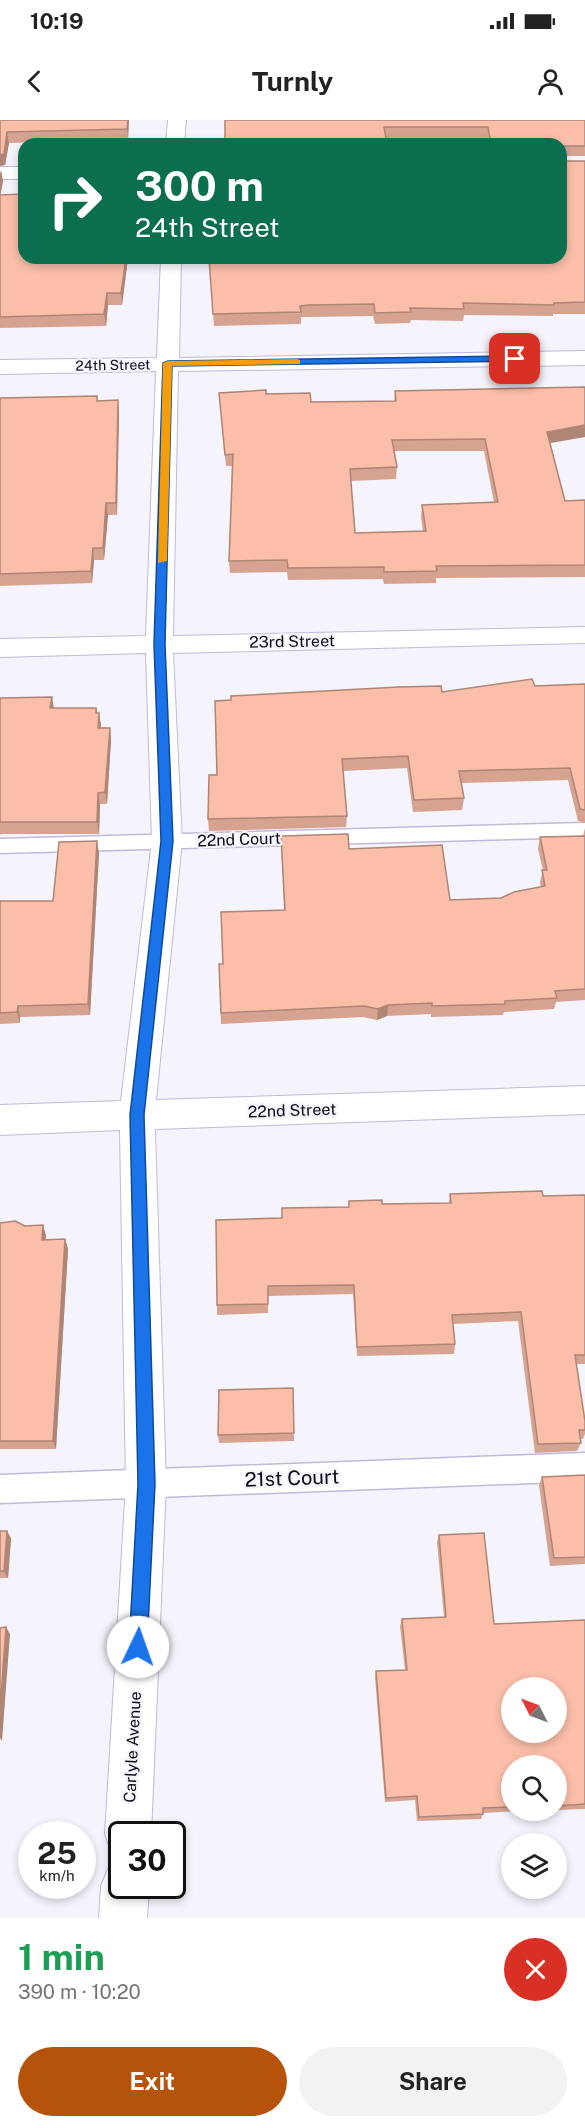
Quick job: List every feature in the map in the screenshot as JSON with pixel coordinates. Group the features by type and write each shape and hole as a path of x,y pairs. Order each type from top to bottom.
{"street":[{"path":"176,138 177,120"},
{"path":"0,173 18,173"},
{"name":"Carlyle Avenue","path":"129,1821 146,1484 137,1115 167,841 159,644 171,264"},
{"name":"24th Street","path":"0,367 585,358"},
{"name":"23rd Street","path":"0,648 585,635"},
{"name":"22nd Street","path":"0,1120 585,1100"},
{"path":"123,1918 124,1899"}],"lane":[{"name":"22nd Court","path":"0,846 585,830"},
{"name":"21st Court","path":"0,1490 585,1467"}],"building":[{"path":"0,120 128,120 127,129 7,132 4,154 0,155"},
{"path":"225,120 585,120 585,146 567,146 567,138 490,138 488,127 384,127 386,138 225,138"},
{"path":"567,161 585,161 585,302 554,303 554,305 463,303 464,309 410,308 411,312 375,313 374,304 309,305 300,306 301,312 213,314 209,264 567,264"},
{"path":"18,194 18,264 125,264 121,293 107,293 104,314 0,317 0,195"},
{"path":"585,387 585,425 547,432 565,501 585,500 585,565 436,566 437,571 384,572 384,567 288,568 287,560 229,561 233,454 225,455 219,393 266,390 266,394 310,393 311,402 396,401 395,391","holes":["485,439 498,502 422,505 426,531 355,533 350,469 397,467 392,440"]},
{"path":"97,396 97,401 118,400 116,503 106,503 103,548 93,548 91,571 0,574 0,398"},
{"path":"532,679 535,686 585,684 585,810 580,809 570,768 459,771 464,798 414,800 408,756 342,759 347,816 208,819 209,775 217,775 215,701 231,700 231,696 399,687 441,686 442,692"},
{"path":"52,697 50,708 96,708 96,713 99,713 98,728 110,728 105,792 98,793 97,822 0,822 0,698"},
{"path":"348,834 349,849 442,845 450,900 501,898 514,892 545,886 542,870 547,870 540,837 585,836 585,989 555,991 557,998 505,1001 505,1004 432,1006 432,1003 388,1005 378,1009 364,1006 221,1013 219,964 223,964 221,912 285,910 281,836"},
{"path":"97,841 88,1004 18,1006 17,1012 0,1013 0,901 53,901 59,842"},
{"path":"542,1191 543,1196 585,1195 585,1355 575,1355 585,1421 585,1430 579,1430 581,1443 538,1444 521,1312 452,1315 455,1344 357,1347 354,1285 268,1286 268,1304 217,1305 216,1220 282,1218 282,1208 349,1207 349,1201 382,1200 382,1204 451,1203 450,1194"},
{"path":"15,1221 25,1226 43,1225 42,1240 65,1239 53,1441 0,1441 0,1223"},
{"path":"293,1388 294,1433 218,1435 219,1390"},
{"path":"585,1475 585,1557 554,1558 542,1477"},
{"path":"0,1531 7,1531 4,1571 0,1571"},
{"path":"484,1533 494,1624 585,1620 585,1804 567,1805 567,1755 501,1755 501,1807 483,1808 483,1814 419,1817 417,1796 386,1798 376,1671 407,1670 402,1619 446,1617 439,1535"},
{"path":"6,1627 0,1712 0,1628"}],"slow traffic":[{"path":"162,561 168,363 297,362"}],"route":[{"path":"138,1647 146,1484 137,1115 167,841 159,644 168,363 515,359"}]}
